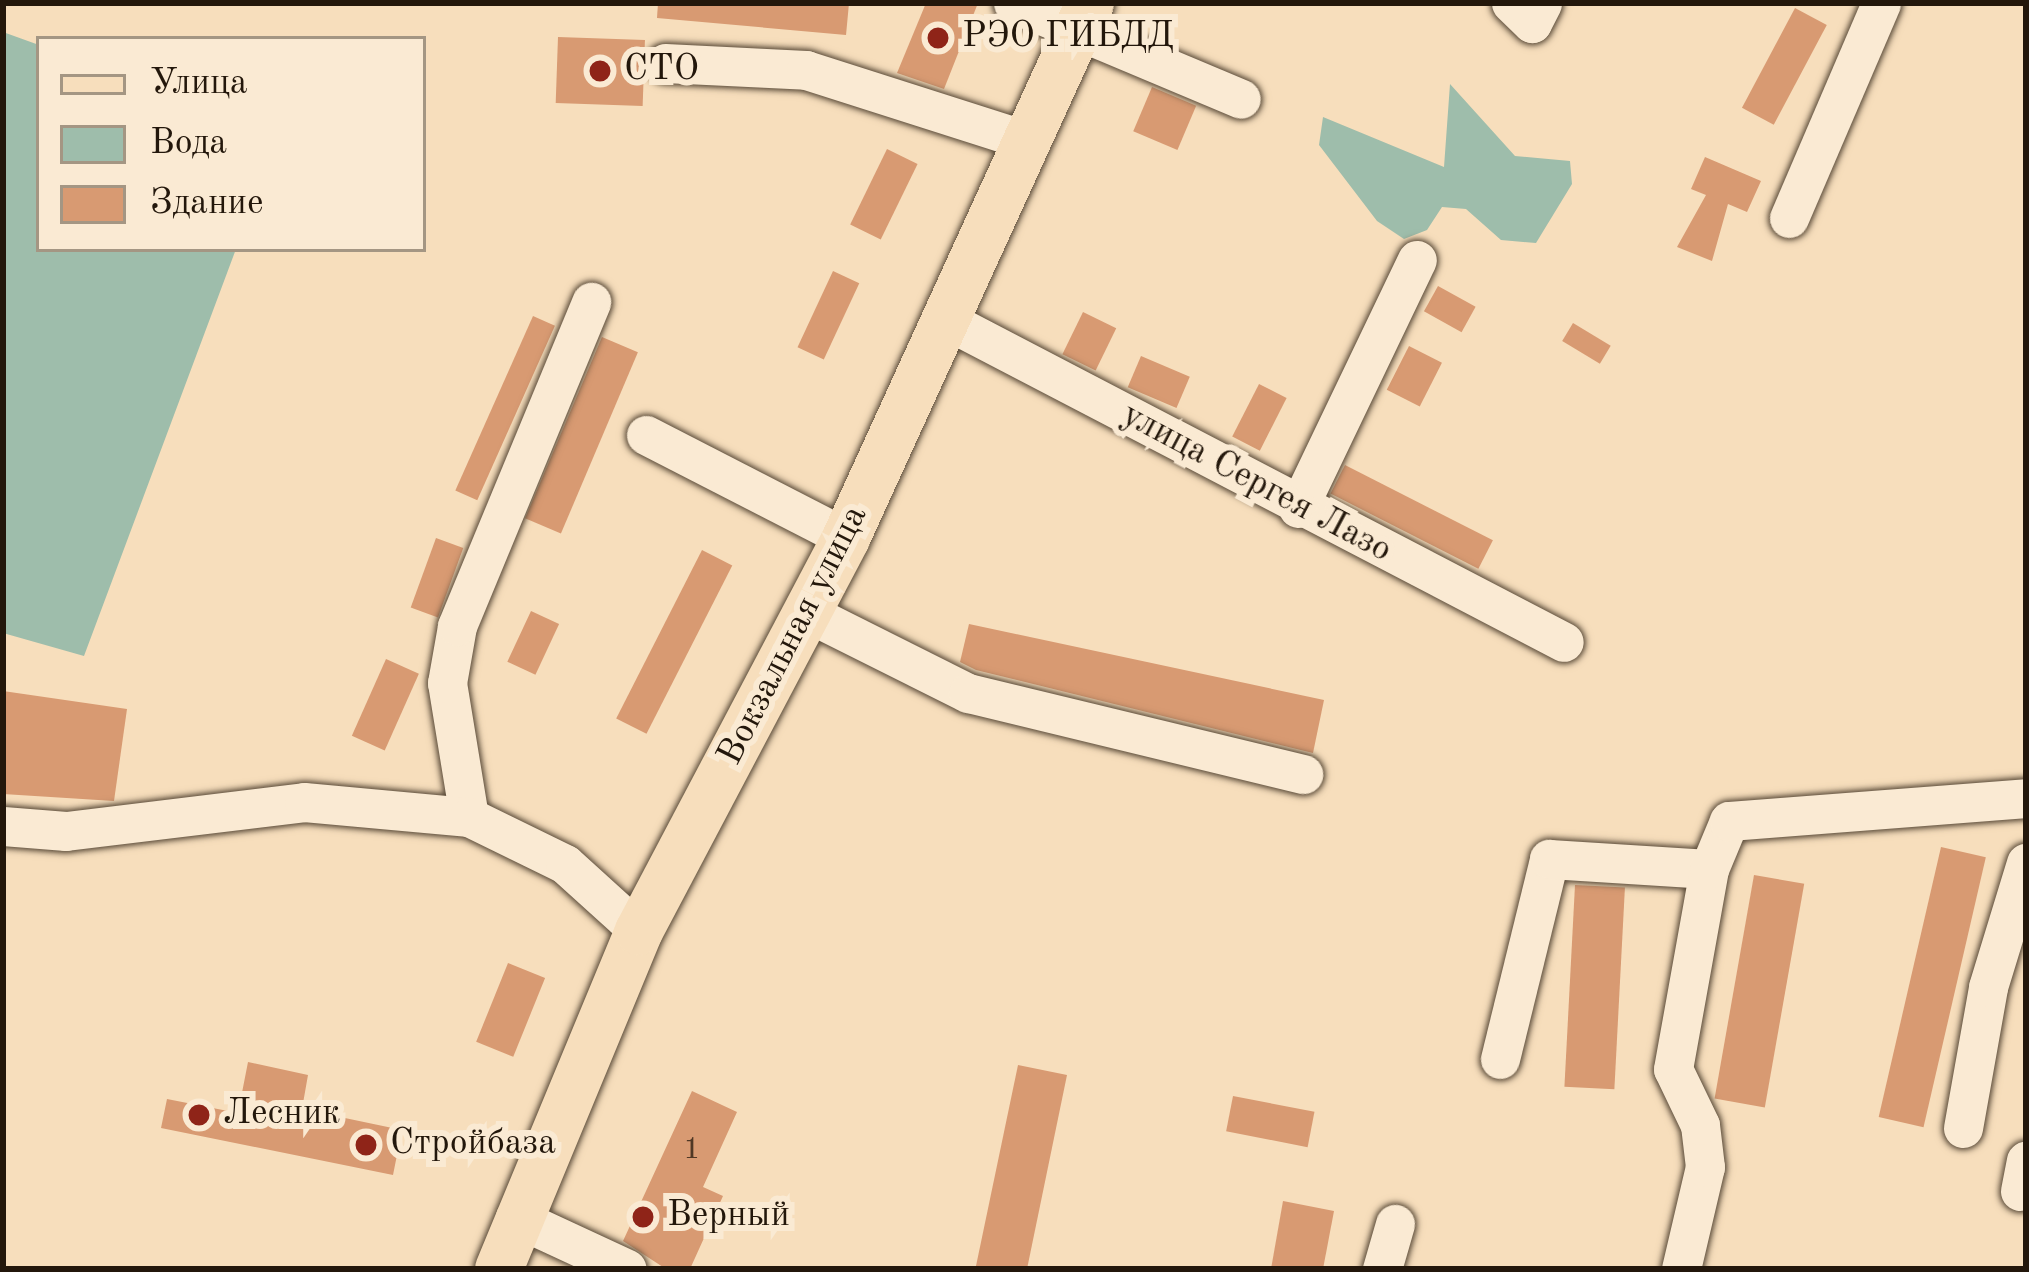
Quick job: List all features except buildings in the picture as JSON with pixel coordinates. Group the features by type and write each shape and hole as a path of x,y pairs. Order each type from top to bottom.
{"main road":[{"name":"Вокзальная улица","path":"499,1269 515,1217 639,931 846,538 950,322 1085,15"}],"street":[{"path":"1013,3 1085,15 1241,99"},
{"path":"1511,3 1532,23 1542,3"},
{"path":"1790,218 1881,3"},
{"path":"665,63 806,70 1031,142"},
{"path":"1298,508 1417,260"},
{"path":"469,817 447,683 457,626 591,302"},
{"name":"улица Сергея Лазо","path":"950,322 1298,508 1564,642"},
{"path":"646,435 846,538"},
{"path":"808,613 968,692 1303,774"},
{"path":"1681,1269 1705,1167 1700,1126 1673,1069 1709,869 1729,821 2026,798"},
{"path":"3,826 66,830 304,802 469,817 565,864 639,931"},
{"path":"1500,1059 1549,859 1709,869"},
{"path":"1964,1128 1988,987 2026,863"},
{"path":"515,1217 627,1269"},
{"path":"1382,1269 1395,1224"}],"water":[{"path":"3,32 36,44 36,252 235,252 84,656 3,633"},
{"path":"1450,84 1515,156 1570,161 1572,184 1536,243 1501,240 1466,209 1442,207 1427,230 1404,239 1377,221 1319,145 1323,117 1444,167"}],"place":[{"name":"РЭО ГИБДД","path":"938,38"},
{"name":"СТО","path":"600,71"},
{"name":"Лесник","path":"199,1115"},
{"name":"Стройбаза","path":"366,1145"},
{"name":"Верный","path":"643,1217"}]}
